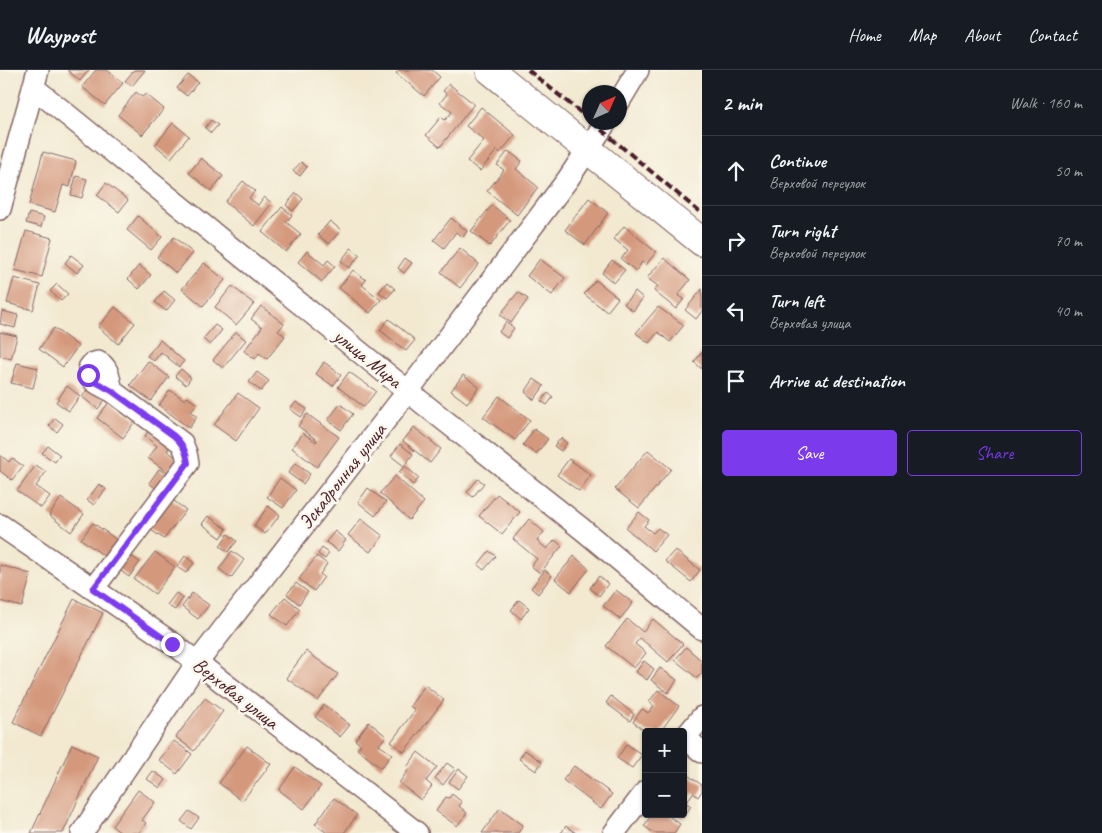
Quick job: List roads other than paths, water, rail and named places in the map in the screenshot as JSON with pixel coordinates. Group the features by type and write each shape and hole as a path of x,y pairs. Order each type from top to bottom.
{"main road":[{"path":"490,70 702,242"}],"street":[{"path":"627,88 638,70"},
{"path":"0,209 36,78"},
{"name":"улица Мира","path":"36,78 408,391 702,629"},
{"name":"Эскадронная улица","path":"82,833 197,663 408,391 589,151 601,130"},
{"path":"93,589 188,463 182,443 112,391"},
{"name":"Верховая улица","path":"0,525 197,663 417,833"},
{"path":"687,735 702,716"},
{"path":"687,741 702,752"},
{"path":"614,833 642,796"}],"railway":[{"path":"528,70 582,114"},
{"path":"602,130 702,214"}]}
